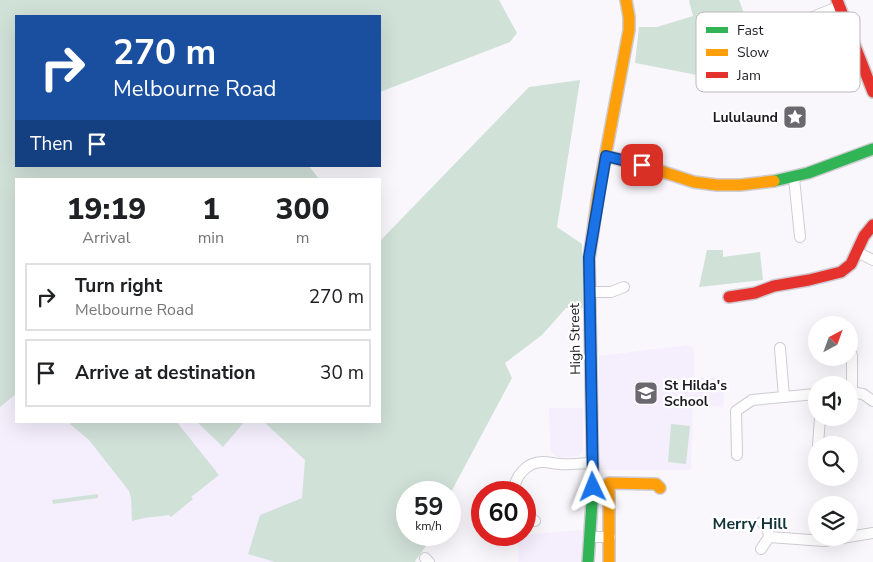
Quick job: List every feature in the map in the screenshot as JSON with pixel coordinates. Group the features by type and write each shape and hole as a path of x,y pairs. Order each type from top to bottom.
{"street":[{"name":"High Street","path":"588,562 593,487 589,257 629,30 626,0"},
{"path":"819,12 838,3"},
{"path":"860,59 873,92"},
{"path":"606,156 642,165 693,182 710,185 762,183 794,178 873,149"},
{"path":"794,178 800,236"},
{"path":"729,296 755,294 774,286 833,275 846,269 857,252 864,236 873,225"},
{"path":"857,252 873,260"},
{"path":"589,292 610,292 624,287"},
{"path":"780,348 784,396"},
{"path":"858,393 872,398"},
{"path":"737,455 736,411 752,400 808,394"},
{"path":"516,481 522,471 532,464 542,461 560,464 592,463"},
{"path":"609,562 609,483 656,484 660,488"},
{"path":"760,549 769,536 768,530 762,522"},
{"path":"769,536 824,540 873,533"},
{"path":"590,537 610,538"}],"shaded area":[{"path":"0,0 499,0 517,33 510,42 381,92 381,15 15,15 15,167 310,167 318,178 15,178 15,395 0,407"},
{"path":"739,0 743,12 696,12 696,75 635,63 639,27 657,27 693,16 689,1"},
{"path":"580,80 557,227 582,244 583,308 566,308 542,335 505,363 512,378 457,481 396,481 396,546 426,546 416,562 275,562 248,554 260,515 302,498 305,460 265,423 381,423 381,240 529,87"},
{"path":"15,250 15,423 289,423 377,521 349,562 0,562 0,264"},
{"path":"707,250 723,250 723,257 760,252 763,280 699,287"},
{"name":"St Hilda's School","path":"688,345 694,349 694,378 723,377 724,398 723,408 716,406 693,408 691,470 600,470 599,356"},
{"path":"549,408 583,408 583,450 579,456 559,458 552,453 550,449"},
{"path":"178,423 219,475 191,497 193,499 171,517 169,515 132,521 129,491 89,440 70,424"},
{"path":"198,423 243,423 223,447"},
{"path":"671,424 690,426 686,464 668,462"},
{"path":"98,494 98,498 53,504 52,500"},
{"path":"583,530 581,562 518,562 519,546 536,546 536,534"}],"traffic: fast":[{"path":"774,181 808,173 873,149"},
{"path":"588,562 593,487 589,259"}],"traffic: slow":[{"path":"589,259 598,195 629,30 626,0"},
{"path":"606,156 694,182 740,185 774,181"},
{"path":"609,562 609,483 656,484 660,488"}],"traffic: jam":[{"path":"837,0 842,12"},
{"path":"860,59 873,92"},
{"path":"729,297 755,293 774,286 841,272 851,264 864,236 873,225"}],"place":[{"name":"Lululaund","path":"795,117"},
{"name":"St Hilda's School","path":"646,393"}],"district":[{"name":"Merry Hill","path":"750,524"}],"route":[{"path":"593,487 589,257 598,196 606,156 642,165"}]}
